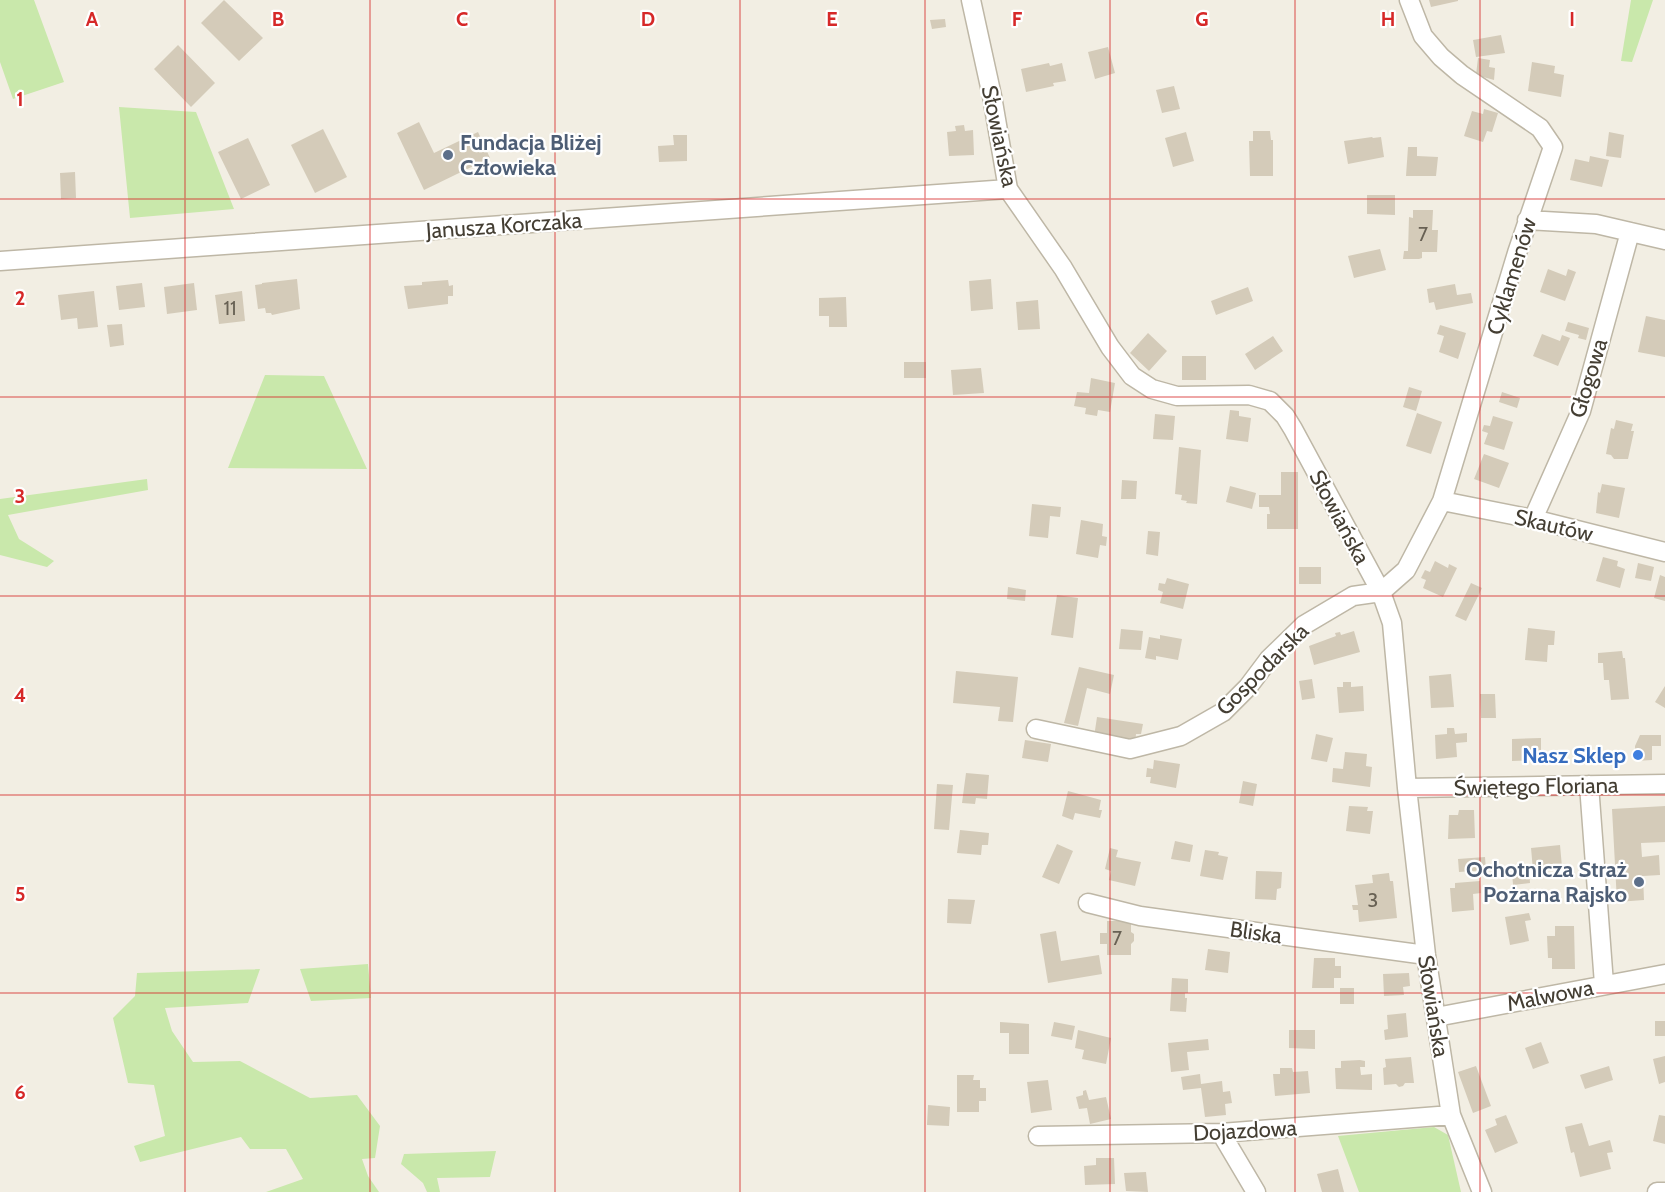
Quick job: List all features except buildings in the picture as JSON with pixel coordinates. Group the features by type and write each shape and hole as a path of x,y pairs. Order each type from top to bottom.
{"street":[{"name":"Słowiańska","path":"970,0 992,96 1008,189 1063,268 1110,347 1132,376 1152,389 1177,396 1250,395 1270,401 1285,416 1381,592 1392,623 1425,956 1451,1115 1482,1192"},
{"name":"Cyklamenów","path":"1381,592 1406,570 1442,501 1527,220 1553,147 1539,128 1462,75 1441,57 1424,36 1409,0"},
{"name":"Janusza Korczaka","path":"0,261 1008,189"},
{"path":"1527,220 1596,224 1665,240"},
{"name":"Głogowa","path":"1533,519 1581,411 1630,232"},
{"name":"Skautów","path":"1442,501 1533,519 1665,552"},
{"name":"Gospodarska","path":"1036,729 1130,749 1181,736 1222,712 1248,687 1269,659 1304,625 1353,596 1381,592"},
{"name":"Świętego Floriana","path":"1407,788 1665,784"},
{"path":"1588,785 1604,984"},
{"name":"Bliska","path":"1088,903 1140,916 1425,956"},
{"name":"Malwowa","path":"1436,1017 1665,974"},
{"name":"Dojazdowa","path":"1038,1136 1221,1133 1451,1115"},
{"path":"1221,1133 1256,1192"},
{"path":"1657,1192 1665,1192"}],"green space":[{"path":"0,0 34,0 64,82 13,99 0,62"},
{"path":"1631,0 1653,0 1632,62 1621,61"},
{"path":"119,107 196,112 234,209 130,218"},
{"path":"265,375 324,376 367,469 228,468"},
{"path":"147,479 148,490 8,515 19,539 54,561 47,567 0,555 0,499"},
{"path":"368,964 371,998 311,1001 300,969"},
{"path":"260,969 248,1003 165,1008 172,1031 193,1062 240,1061 310,1098 357,1095 380,1126 375,1158 362,1159 368,1176 379,1192 266,1192 303,1179 286,1149 250,1149 241,1137 140,1162 134,1146 165,1136 154,1085 128,1083 113,1018 135,996 137,973"},
{"path":"1434,1127 1448,1135 1461,1192 1359,1192 1338,1136"},
{"path":"496,1151 490,1177 437,1178 440,1192 427,1192 423,1183 401,1164 404,1154"}],"place":[{"name":"Fundacja Bliżej Człowieka","path":"448,155"},
{"name":"Nasz Sklep","path":"1638,755"},
{"name":"Ochotnicza Straż Pożarna Rajsko","path":"1639,882"}]}
